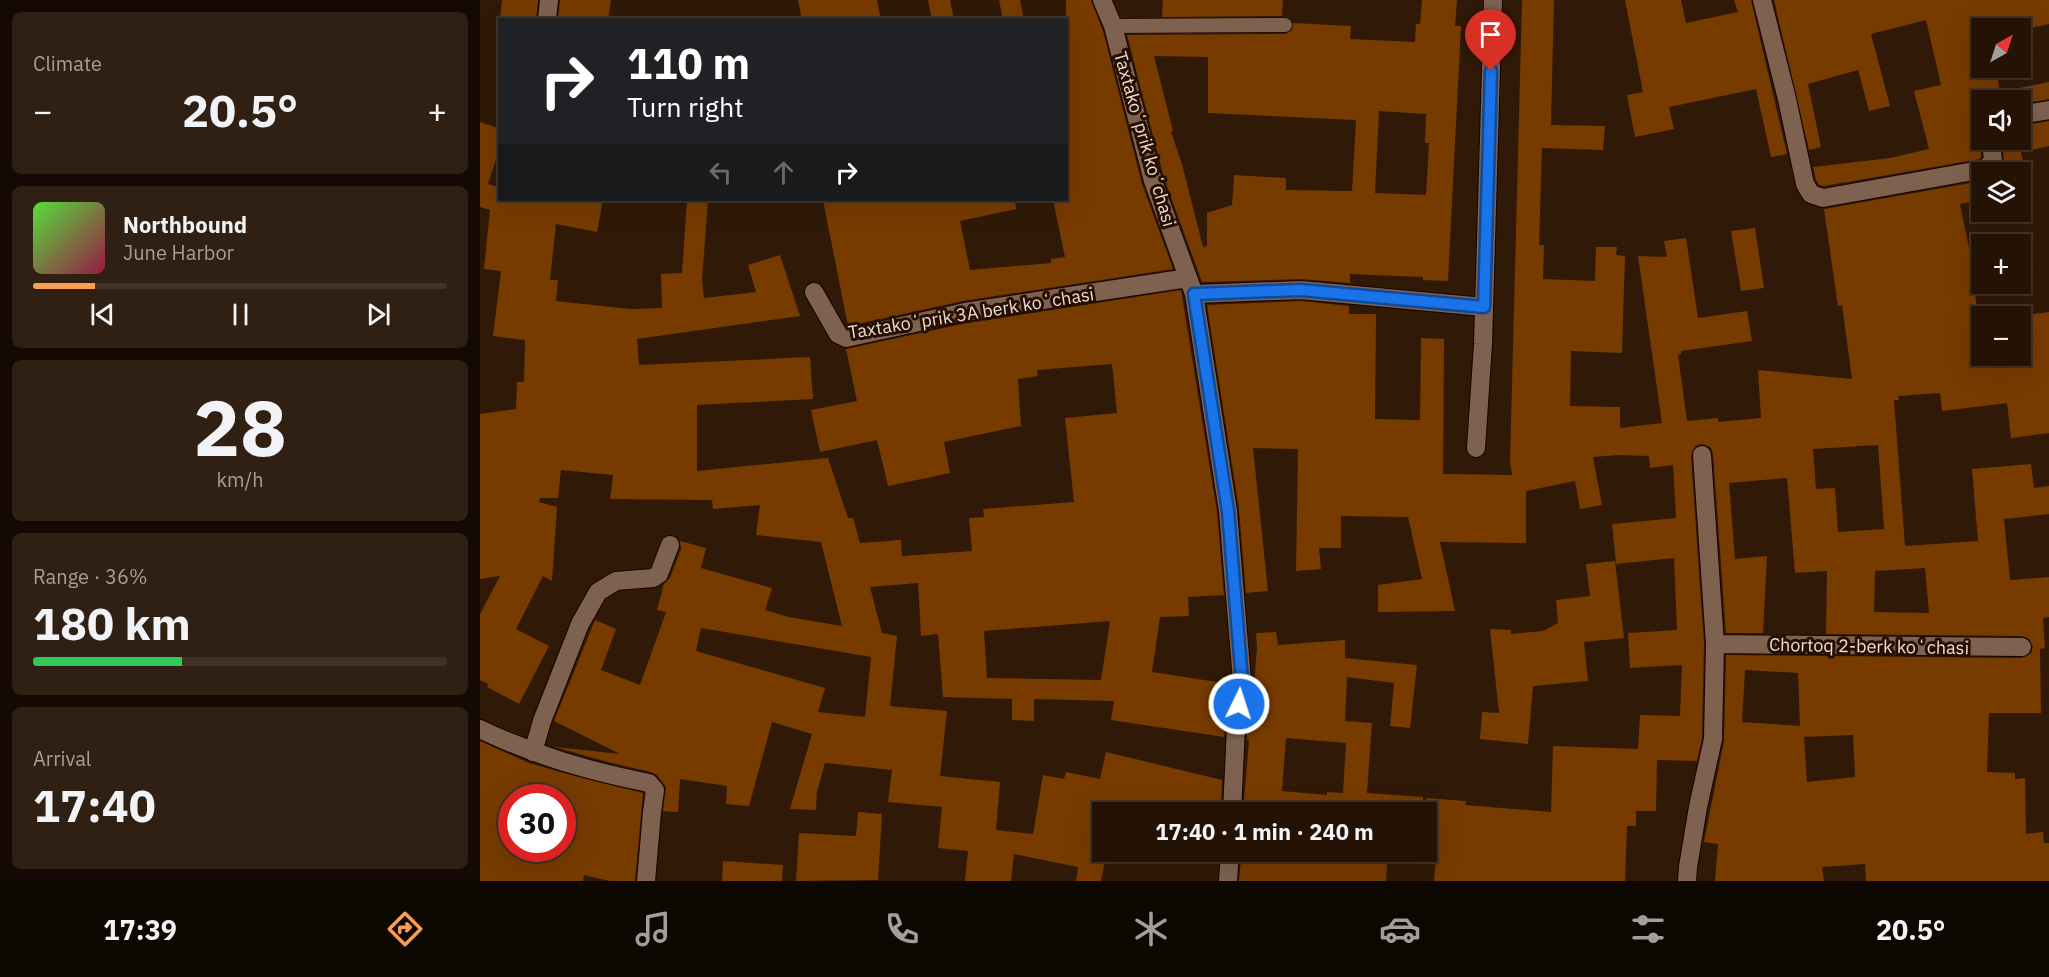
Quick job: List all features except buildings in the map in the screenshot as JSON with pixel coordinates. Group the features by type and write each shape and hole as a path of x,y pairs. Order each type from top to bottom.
{"street":[{"path":"547,18 549,0"},
{"name":"Taxtakoʻprik koʻchasi","path":"1102,0 1113,26 1153,181 1191,286 1228,511 1242,681 1236,726 1233,802"},
{"path":"1476,448 1484,307 1493,0"},
{"path":"1762,0 1805,184 1811,194 1822,198 1985,169 1993,161 1992,150"},
{"path":"2031,113 2049,110"},
{"path":"1191,286 1301,290 1484,307"},
{"name":"Taxtakoʻprik 3A berk koʻchasi","path":"814,292 838,334 846,338 965,312 1191,286"},
{"path":"1687,881 1698,807 1713,739 1715,644 1702,455"},
{"path":"533,752 542,721 580,624 598,592 616,581 654,578 658,574 670,545"},
{"name":"Chortoq 2-berk koʻchasi","path":"1715,644 2022,647"},
{"path":"480,729 533,752 580,768 650,783 654,786 656,790 646,881"},
{"path":"1228,881 1229,862"}],"lane":[{"path":"1113,26 1285,25"}],"route":[{"path":"1239,704 1242,681 1228,511 1194,294 1301,290 1484,307 1491,71"}]}
